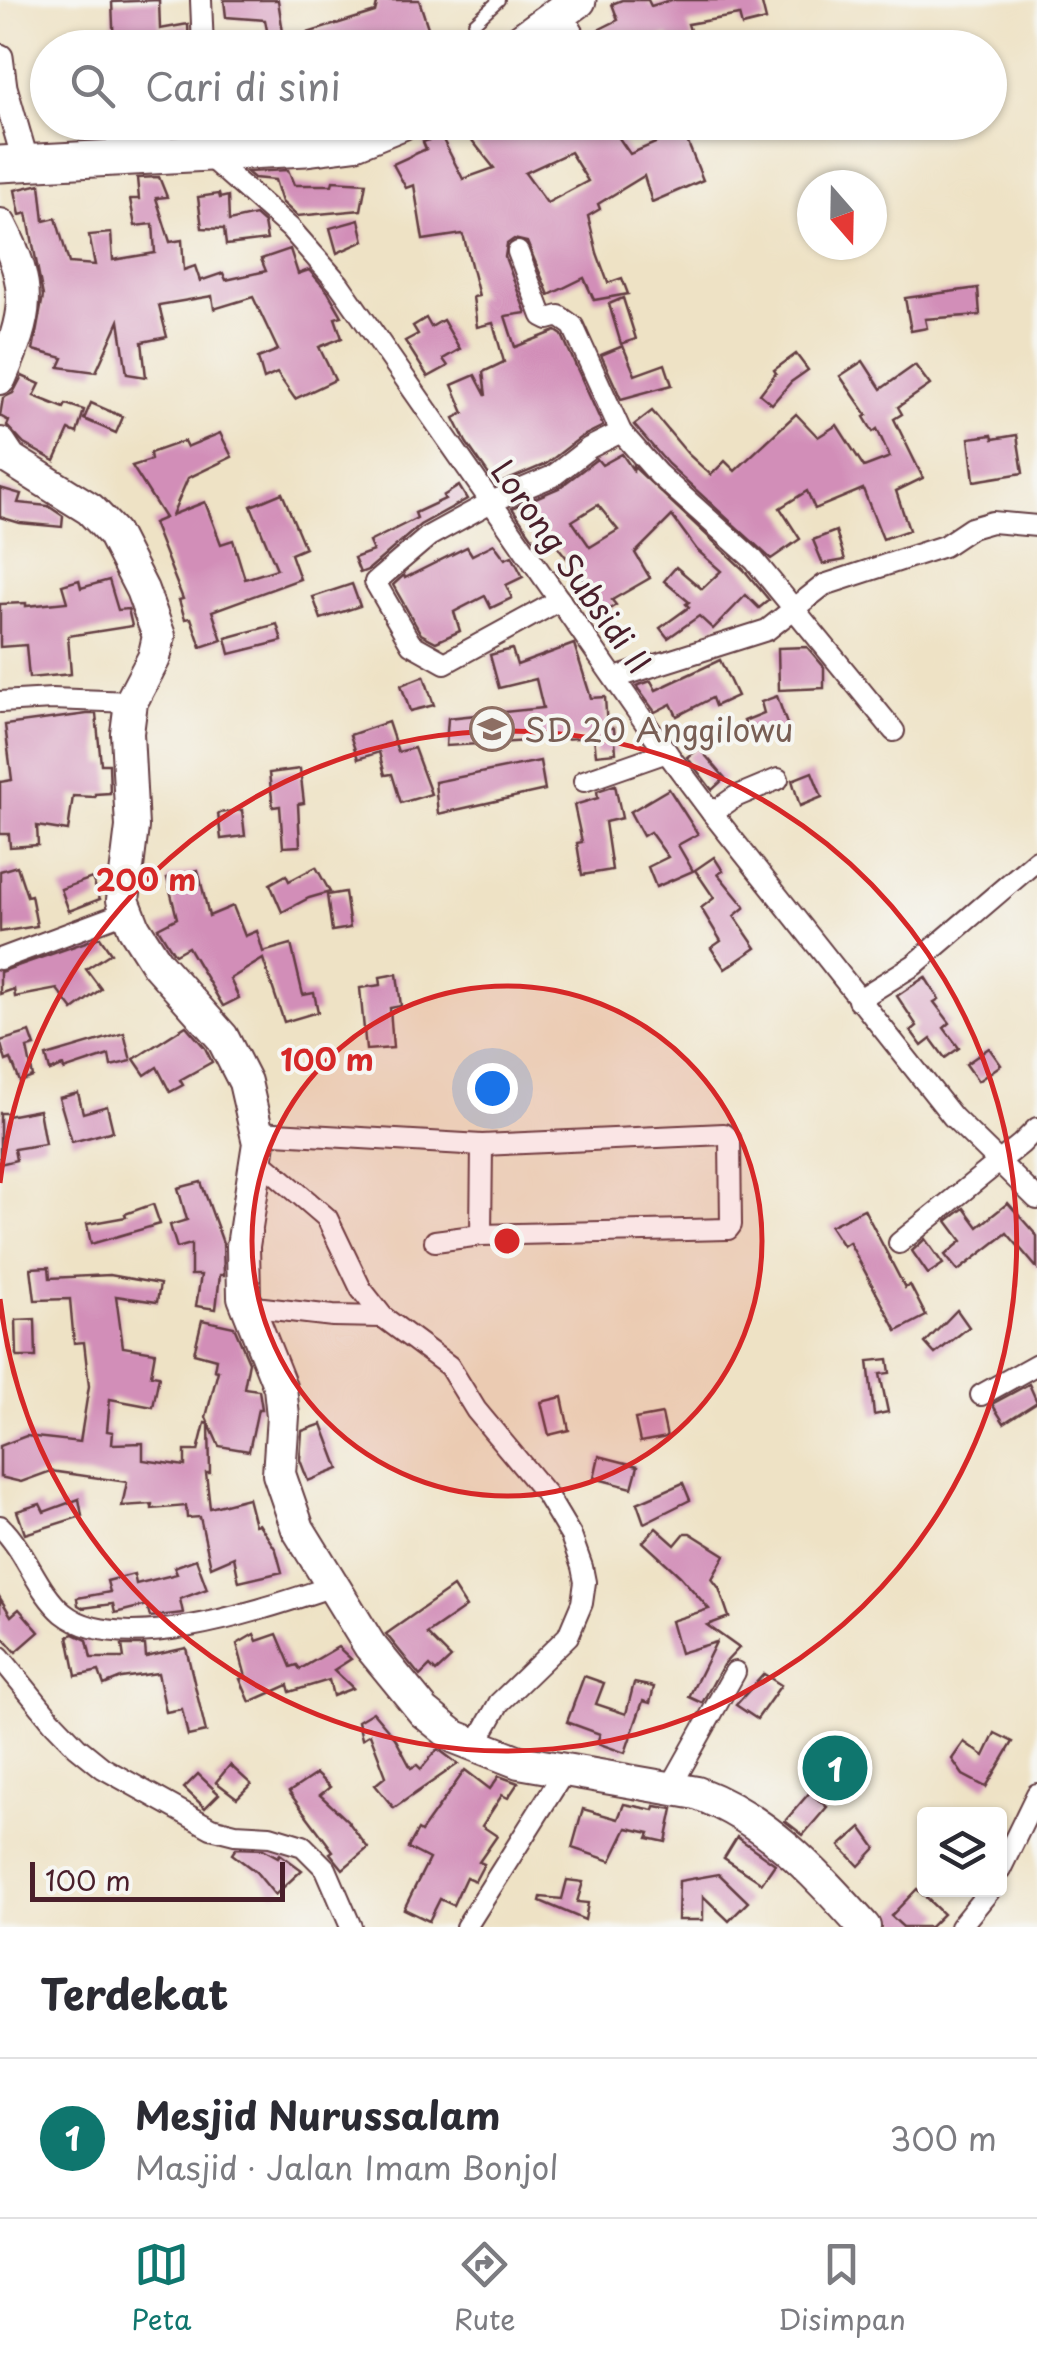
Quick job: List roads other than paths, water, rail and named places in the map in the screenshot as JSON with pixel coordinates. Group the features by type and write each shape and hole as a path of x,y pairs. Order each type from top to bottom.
{"highway":[{"path":"533,30 556,10"},
{"path":"13,164 199,140"},
{"path":"256,140 358,140"}],"main road":[{"path":"0,225 12,248 12,290 20,328 0,378"},
{"path":"0,444 10,459 101,519 128,559 159,636 154,658 131,702 126,756 132,827 123,879 126,912 157,964 228,1048 245,1082 257,1145 242,1279 246,1306 280,1387 283,1416 279,1474 298,1529 370,1646 424,1712 455,1737 519,1762 670,1788 722,1802 772,1834 864,1927"}],"street":[{"path":"200,0 202,30"},
{"path":"0,57 13,164"},
{"name":"Lorong Subsidi II","path":"208,140 316,256 368,324 712,814 953,1117 1037,1199"},
{"path":"518,252 542,316 559,316 573,326 621,432 658,474 754,560 894,731"},
{"path":"560,600 445,663 411,644 375,582 430,536 491,502 553,476 590,448 621,432"},
{"path":"615,678 767,630 824,585 944,546 971,528 992,522 1037,526"},
{"path":"0,702 131,702"},
{"path":"584,782 668,752"},
{"path":"712,814 735,797 778,779"},
{"path":"858,1000 914,965 1037,860"},
{"path":"0,959 126,912"},
{"path":"899,1243 1037,1128"},
{"path":"257,1145 482,1145 724,1134 730,1140 730,1225 724,1229 481,1235 435,1241"},
{"path":"257,1145 328,1218 361,1289 383,1317 449,1366 476,1410 546,1494 571,1536 585,1582 582,1603 568,1636 498,1703 476,1746"},
{"path":"481,1235 482,1145"},
{"path":"246,1306 383,1317"},
{"path":"981,1395 1037,1364"},
{"path":"0,1526 22,1550 47,1595 62,1612 84,1626 104,1631 165,1628 227,1618 333,1586"},
{"path":"0,1656 52,1721 104,1768 211,1828 289,1840 316,1856 335,1886 351,1927"},
{"path":"670,1788 735,1672"},
{"path":"466,1927 564,1772"},
{"path":"1007,1856 1037,1794"},
{"path":"960,1927 984,1897"}],"lane":[{"path":"475,30 474,23 499,0"}],"place":[{"name":"SD 20 Anggilowu","path":"492,729"},
{"name":"Mesjid Nurussalam","path":"835,1768"}]}
